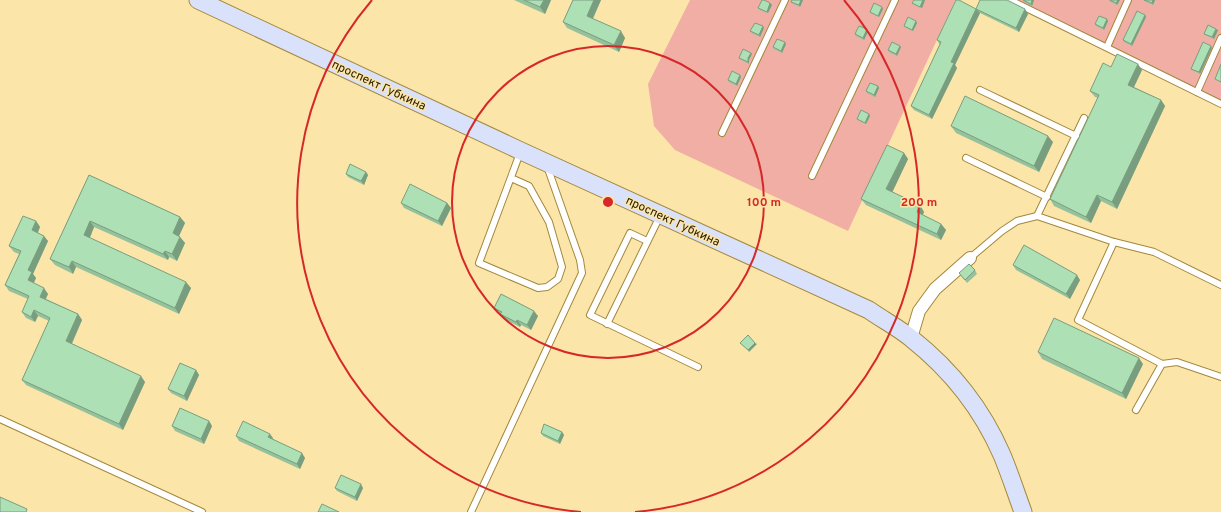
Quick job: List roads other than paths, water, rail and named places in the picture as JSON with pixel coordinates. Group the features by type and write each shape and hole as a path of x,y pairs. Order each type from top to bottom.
{"street":[{"name":"проспект Губкина","path":"198,0 521,151 868,310 911,338 940,363 969,397 986,424 1002,455 1023,512"},
{"path":"911,338 919,311 935,289 970,258"}],"lane":[{"path":"722,133 785,0"},
{"path":"812,176 895,0"},
{"path":"1010,0 1221,104"},
{"path":"1107,48 1128,0"},
{"path":"1197,92 1221,38"},
{"path":"980,90 1076,136"},
{"path":"1037,216 1084,118"},
{"path":"511,178 529,186 549,222 562,267 558,280 547,287 538,288 479,263 521,151"},
{"path":"966,158 1047,197"},
{"path":"471,512 582,273 580,260 546,162"},
{"path":"607,324 660,215"},
{"path":"970,258 1002,231 1017,221 1037,216 1114,242 1154,252 1221,285"},
{"path":"647,241 630,232 590,316 698,367"},
{"path":"1114,242 1078,320 1162,364 1177,362 1221,377"},
{"path":"1136,410 1162,364"},
{"path":"0,419 202,512"}]}
